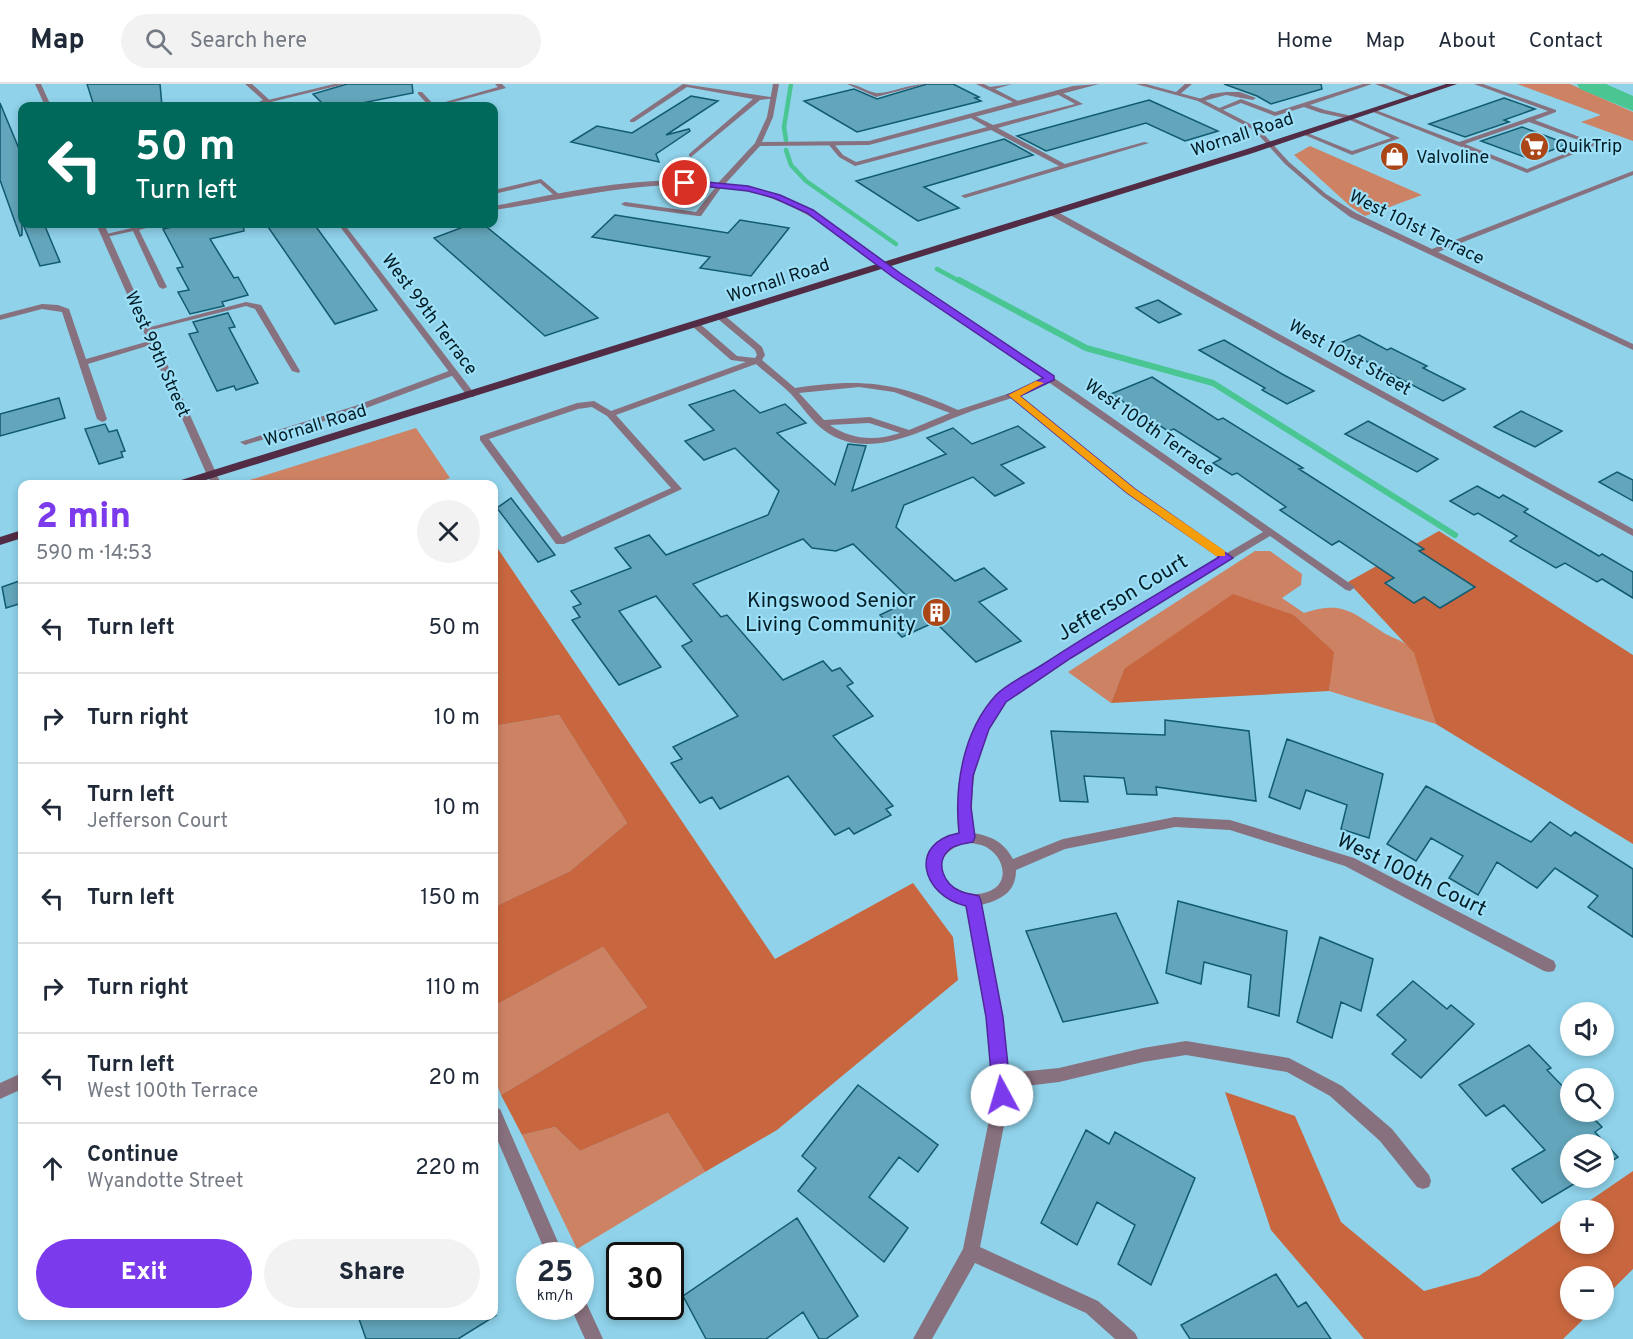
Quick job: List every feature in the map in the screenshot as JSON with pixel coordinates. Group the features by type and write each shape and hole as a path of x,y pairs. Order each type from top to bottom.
{"main road":[{"name":"Wornall Road","path":"214,480 471,395 1269,145 1329,123 1453,84"},
{"path":"0,541 18,535"}],"street":[{"path":"38,84 46,102"},
{"path":"248,84 267,100"},
{"path":"262,102 342,84"},
{"path":"449,102 503,88 498,84"},
{"path":"625,204 698,214 720,185 758,144 770,117 777,84"},
{"path":"850,84 876,95 922,84"},
{"path":"978,84 1019,103"},
{"path":"990,89 1009,84"},
{"path":"758,144 869,143 1019,103 1073,86 1096,84"},
{"name":"West 101st Terrace","path":"1139,84 1200,100 1220,109 1256,129 1269,145 1324,195 1353,215 1633,347"},
{"path":"1177,93 1190,84"},
{"path":"1220,109 1241,101 1275,114 1369,84"},
{"path":"1378,84 1413,97"},
{"path":"1459,144 1554,111 1477,84"},
{"path":"632,121 686,85 758,98 774,98"},
{"path":"832,145 842,156 855,164 1080,104 1057,92"},
{"path":"420,93 429,102"},
{"path":"1200,100 1213,94 1240,93 1286,109"},
{"path":"691,155 758,98"},
{"path":"1300,105 1349,117 1397,138 1352,153 1304,133"},
{"path":"1300,105 1329,123"},
{"path":"1371,110 1527,171 1595,144 1529,120"},
{"path":"971,116 1065,167"},
{"path":"965,196 1146,143"},
{"path":"1431,252 1633,173"},
{"path":"498,191 541,182 558,196"},
{"name":"West 100th Terrace","path":"498,207 622,185 685,183 720,185 777,196 810,211 883,265 1051,378 1350,587"},
{"name":"West 101st Street","path":"1051,212 1633,533"},
{"name":"West 99th Street","path":"102,228 214,480"},
{"path":"105,236 139,228"},
{"name":"West 99th Terrace","path":"344,228 471,395"},
{"path":"135,229 163,286"},
{"path":"147,328 246,304 258,307 296,371"},
{"path":"0,318 47,306 58,307 66,311 102,419"},
{"path":"610,414 757,361 761,355 759,349 721,316"},
{"path":"696,325 734,357 757,361 792,391 822,423 834,433 846,438 878,442 909,433 958,413 1013,395 1051,378"},
{"path":"84,362 153,343"},
{"path":"245,442 358,408 454,372"},
{"path":"792,391 836,384 867,383 897,388 922,396 958,413"},
{"path":"1013,395 1131,491 1227,558"},
{"path":"594,404 610,414 677,489 560,542 483,438 577,406 594,404"},
{"path":"822,423 870,420 909,433"},
{"name":"Jefferson Court","path":"967,837 964,807 965,776 982,727 1002,698 1066,655 1270,532"},
{"name":"West 100th Court","path":"1009,867 1063,844 1175,822 1230,825 1349,862 1549,966"},
{"path":"967,837 981,839 994,846 1006,858 1009,867 1010,878 1001,892 987,900 973,901 956,897 945,890 937,880 933,866 936,855 944,845 967,837"},
{"path":"922,1339 971,1252 1002,1095 994,1017 973,901"},
{"path":"1001,1082 1059,1075 1143,1054 1186,1048 1289,1065 1336,1091 1386,1135 1423,1181"},
{"path":"0,1091 18,1082"},
{"path":"498,1124 550,1242"},
{"path":"971,1252 1092,1307 1129,1339"},
{"path":"585,1320 594,1339"}],"shaded area":[{"path":"1517,84 1570,84 1633,112 1633,141 1581,122 1601,115"},
{"path":"1310,146 1422,195 1365,216 1351,207 1294,155"},
{"path":"416,428 450,478 445,480 250,480"},
{"path":"1439,531 1633,655 1633,844 1436,724 1414,653 1348,582"},
{"path":"498,549 775,959 913,883 953,937 958,980 777,1130 705,1172 668,1113 580,1151 555,1127 522,1135 501,1095 647,1007 603,947 498,1004 498,905 570,871 627,823 559,715 498,725"},
{"path":"1255,551 1270,551 1302,574 1301,585 1282,598 1304,613 1317,609 1338,608 1355,614 1407,645 1414,653 1420,667 1436,724 1329,691 1333,652 1294,615 1124,669 1111,703 1068,672"},
{"path":"1233,594 1294,615 1334,652 1329,691 1111,703 1124,669"},
{"path":"559,715 627,823 570,871 498,905 498,725"},
{"path":"603,947 647,1007 501,1095 498,1088 498,1004"},
{"path":"1225,1092 1295,1116 1341,1222 1424,1291 1479,1276 1560,1221 1560,1254 1614,1254 1614,1200 1591,1200 1608,1188 1614,1188 1614,1184 1633,1171 1633,1269 1614,1288 1614,1266 1560,1266 1560,1320 1583,1320 1563,1339 1364,1339 1271,1230"},
{"path":"668,1113 705,1172 589,1242 574,1242 522,1135 555,1127 580,1151"}],"building":[{"path":"87,84 160,84 162,102 93,102"},
{"path":"347,84 412,84 413,93 367,102 321,102 313,94"},
{"path":"927,84 953,84 979,97 975,98 981,101 857,132 804,101 854,89 877,99"},
{"path":"1224,84 1321,84 1322,89 1271,104 1257,96"},
{"path":"691,96 718,101 666,135 689,129 690,131 656,154 659,162 571,142 597,126 632,133"},
{"name":"QuikTrip","path":"1504,98 1535,109 1504,120 1509,122 1465,137 1429,124"},
{"path":"1149,100 1218,131 1185,141 1146,123 1046,151 1017,136"},
{"path":"0,103 18,146 18,228 22,228 20,236 0,180"},
{"name":"QuikTrip","path":"1522,127 1567,144 1530,159 1481,141"},
{"path":"1004,139 1033,155 924,187 959,208 918,221 856,181"},
{"path":"615,215 728,233 740,220 789,228 751,276 700,268 710,257 592,237"},
{"path":"25,228 46,228 60,262 40,266"},
{"path":"244,228 244,231 210,239 234,278 238,277 248,295 222,302 224,306 190,314 178,292 189,290 177,268 183,267 163,229"},
{"path":"269,228 317,228 377,310 335,324"},
{"path":"460,228 488,228 598,318 545,336 434,238"},
{"path":"1158,300 1181,314 1159,323 1136,308"},
{"path":"228,313 235,327 229,328 258,383 236,390 234,386 217,391 189,334 198,332 193,322"},
{"path":"1359,335 1387,350 1391,348 1427,366 1423,368 1465,389 1443,401 1335,345"},
{"path":"1224,340 1314,391 1287,404 1262,390 1265,388 1199,350"},
{"path":"1152,377 1218,420 1223,418 1303,468 1299,469 1424,549 1419,551 1475,587 1440,608 1424,597 1414,603 1385,583 1394,578 1339,541 1332,545 1280,510 1286,507 1237,473 1232,475 1213,463 1221,459 1174,429 1168,431 1111,394"},
{"name":"Kingswood Senior Living Community","path":"734,390 760,413 785,404 806,423 777,433 835,485 848,444 866,446 852,491 946,454 927,438 953,428 972,444 1018,426 1045,447 1001,465 1024,483 995,496 973,477 904,505 896,527 955,581 984,568 1007,589 979,602 1021,641 976,662 935,622 902,637 880,615 911,600 853,544 836,551 812,548 803,539 693,584 721,617 727,615 783,680 823,661 832,671 840,668 853,683 847,686 873,716 833,736 893,806 886,809 891,815 854,834 849,828 835,835 788,776 720,809 712,797 700,803 671,763 682,759 673,747 738,716 682,646 692,641 656,596 619,611 661,667 619,685 572,620 580,617 573,607 581,604 571,591 631,568 615,548 649,535 666,555 768,515 779,491 735,448 704,460 685,441 714,430 689,405"},
{"path":"59,398 65,418 0,436 0,414"},
{"path":"1521,411 1562,431 1535,447 1494,427"},
{"path":"1368,421 1438,459 1417,472 1345,434"},
{"path":"105,424 109,432 117,430 125,451 121,452 123,457 99,464 85,429"},
{"path":"1617,472 1633,480 1633,501 1599,482"},
{"path":"1477,486 1499,498 1503,495 1528,509 1524,512 1599,556 1602,554 1633,572 1633,598 1602,579 1597,582 1565,563 1556,568 1510,541 1517,536 1478,513 1474,515 1450,501"},
{"path":"511,498 555,555 538,562 498,507"},
{"path":"18,581 18,604 6,608 2,587"},
{"path":"1165,720 1249,731 1256,801 1156,787 1157,795 1127,794 1124,778 1084,776 1088,802 1060,801 1051,731 1165,735"},
{"path":"1287,739 1383,774 1369,838 1341,829 1347,805 1306,790 1300,809 1269,797"},
{"path":"1426,786 1531,842 1550,822 1571,836 1575,832 1633,869 1633,937 1588,907 1598,896 1555,868 1537,888 1497,862 1478,895 1449,878 1463,856 1431,838 1416,861 1387,844"},
{"path":"1178,901 1287,931 1279,1016 1248,1007 1251,975 1204,962 1201,984 1166,973"},
{"path":"1116,913 1158,1003 1063,1022 1026,931"},
{"path":"1320,937 1373,959 1361,1011 1341,1002 1332,1038 1297,1022"},
{"path":"1413,981 1447,1009 1451,1005 1474,1024 1421,1078 1392,1054 1406,1040 1377,1015"},
{"path":"1529,1045 1551,1068 1547,1070 1560,1084 1560,1122 1597,1122 1602,1127 1595,1132 1597,1134 1560,1134 1560,1188 1567,1188 1542,1203 1512,1169 1545,1150 1504,1105 1486,1116 1459,1085"},
{"path":"858,1085 938,1145 918,1172 899,1157 869,1197 908,1228 884,1262 798,1191 816,1168 802,1156"},
{"path":"1086,1130 1109,1144 1115,1132 1195,1178 1151,1285 1118,1264 1135,1225 1097,1202 1077,1245 1041,1223"},
{"path":"797,1218 858,1316 826,1339 819,1339 803,1312 766,1339 706,1339 684,1295"},
{"path":"1276,1274 1298,1307 1306,1302 1331,1339 1190,1339 1181,1325"},
{"path":"359,1320 489,1320 458,1339 366,1339"}],"waterway":[{"path":"786,140 784,127 791,84"},
{"path":"1588,84 1633,104"},
{"path":"786,150 791,165 806,181 896,244"},
{"path":"937,269 961,282"},
{"path":"959,280 1086,348 1213,383 1455,535"}],"slow traffic":[{"path":"1039,383 1013,395 1131,491 1221,553"}],"place":[{"name":"QuikTrip","path":"1534,146"},
{"name":"Valvoline","path":"1395,157"},
{"name":"Kingswood Senior Living Community","path":"937,612"}],"route":[{"path":"685,183 748,189 777,196 810,211 897,275 1051,378 1013,395 1131,491 1227,558 1066,655 1002,698 982,727 965,776 964,807 967,837 944,845 938,851 933,866 937,880 945,890 956,897 973,901 994,1017 1002,1095"}]}
